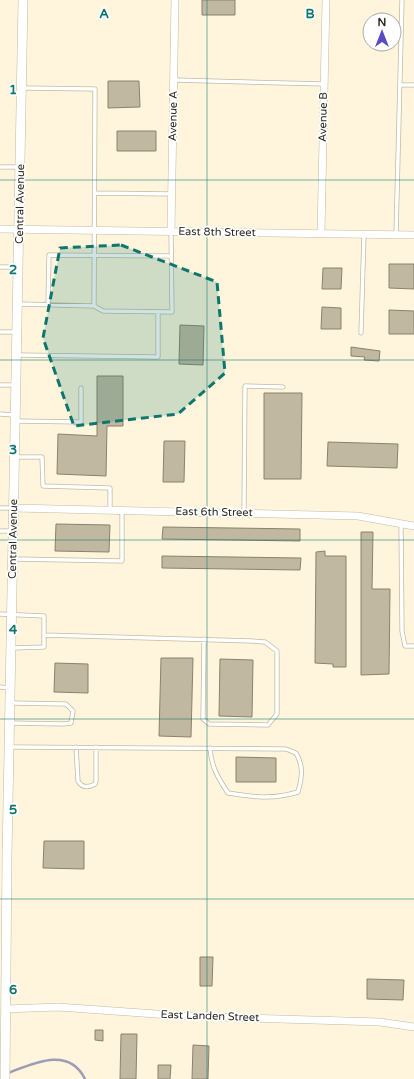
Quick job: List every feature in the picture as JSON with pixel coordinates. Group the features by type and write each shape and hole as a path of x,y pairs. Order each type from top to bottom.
{"street":[{"name":"Central Avenue","path":"5,1079 6,1009 4,819 9,747 23,0"},
{"name":"Avenue A","path":"171,231 175,0"},
{"name":"Avenue B","path":"321,233 326,0"},
{"name":"East 8th Street","path":"0,229 414,235"},
{"name":"East 6th Street","path":"14,508 358,516 414,526"},
{"name":"East Landen Street","path":"6,1009 58,1007 184,1016 380,1022 414,1027"}],"lane":[{"path":"396,235 402,0"},
{"path":"174,80 324,84"},
{"path":"400,85 414,85"},
{"path":"22,88 95,89 94,306"},
{"path":"0,167 20,166"},
{"path":"95,193 172,194"},
{"path":"18,304 94,306 103,311 172,312 171,231"},
{"path":"361,333 364,234"},
{"path":"48,305 49,254 171,256"},
{"path":"0,266 18,267"},
{"path":"17,355 158,357 158,312"},
{"path":"0,332 17,332"},
{"path":"0,385 16,385"},
{"path":"244,513 244,386 283,387"},
{"path":"0,414 16,418 81,422 82,388"},
{"path":"15,457 42,457 43,486 110,488 110,510"},
{"path":"0,508 14,508"},
{"path":"12,559 122,561 122,510"},
{"path":"401,523 402,631 405,646 414,646"},
{"path":"0,531 13,531"},
{"path":"0,614 44,616 44,647 11,648"},
{"path":"45,635 204,639 265,642 277,651 277,714 268,725 208,724 204,719 204,639"},
{"path":"0,687 10,688"},
{"path":"9,723 63,724 71,723 73,717 73,711 66,704 10,703"},
{"path":"9,747 96,747 210,748 286,749 296,753 301,762 303,776 298,792 282,797 261,798 228,793 216,775 211,760 210,748"},
{"path":"76,747 76,773 80,785 85,787 95,784 96,781 96,747"}],"highlighted area":[{"path":"121,245 217,282 225,373 178,414 74,426 43,338 60,248"}],"building":[{"path":"202,0 235,0 235,15 202,15"},
{"path":"108,81 139,81 140,107 108,108"},
{"path":"117,131 156,131 156,151 117,151"},
{"path":"389,264 414,264 414,289 389,288"},
{"path":"323,268 342,268 341,289 322,289"},
{"path":"322,307 341,308 341,329 321,329"},
{"path":"389,310 414,311 414,334 389,334"},
{"path":"180,325 204,326 203,365 179,364"},
{"path":"351,347 380,351 379,361 364,360 365,357 351,356"},
{"path":"97,376 123,376 123,426 107,426 106,476 57,474 58,434 97,436"},
{"path":"264,393 302,393 301,479 264,479"},
{"path":"164,441 185,441 184,482 163,482"},
{"path":"328,442 398,444 397,468 327,466"},
{"path":"56,524 110,525 109,552 55,551"},
{"path":"163,527 300,529 300,541 162,539"},
{"path":"361,532 373,532 372,589 390,589 389,674 361,675"},
{"path":"325,551 325,556 346,556 346,667 333,667 333,664 315,663 316,552"},
{"path":"162,556 301,558 300,570 162,568"},
{"path":"161,658 193,658 191,737 159,736"},
{"path":"220,659 253,660 252,717 219,716"},
{"path":"55,663 88,664 88,693 54,692"},
{"path":"236,757 276,758 276,782 236,782"},
{"path":"44,841 84,841 84,869 43,868"},
{"path":"200,957 213,957 212,986 200,986"},
{"path":"367,979 404,980 403,1000 367,999"},
{"path":"95,1030 103,1030 103,1041 95,1040"},
{"path":"121,1034 137,1034 136,1079 120,1079"},
{"path":"193,1045 209,1046 208,1079 192,1079"},
{"path":"158,1065 171,1065 170,1079 158,1079"}],"waterway":[{"path":"8,1073 40,1062 60,1060 70,1063 78,1069 85,1079"}]}
